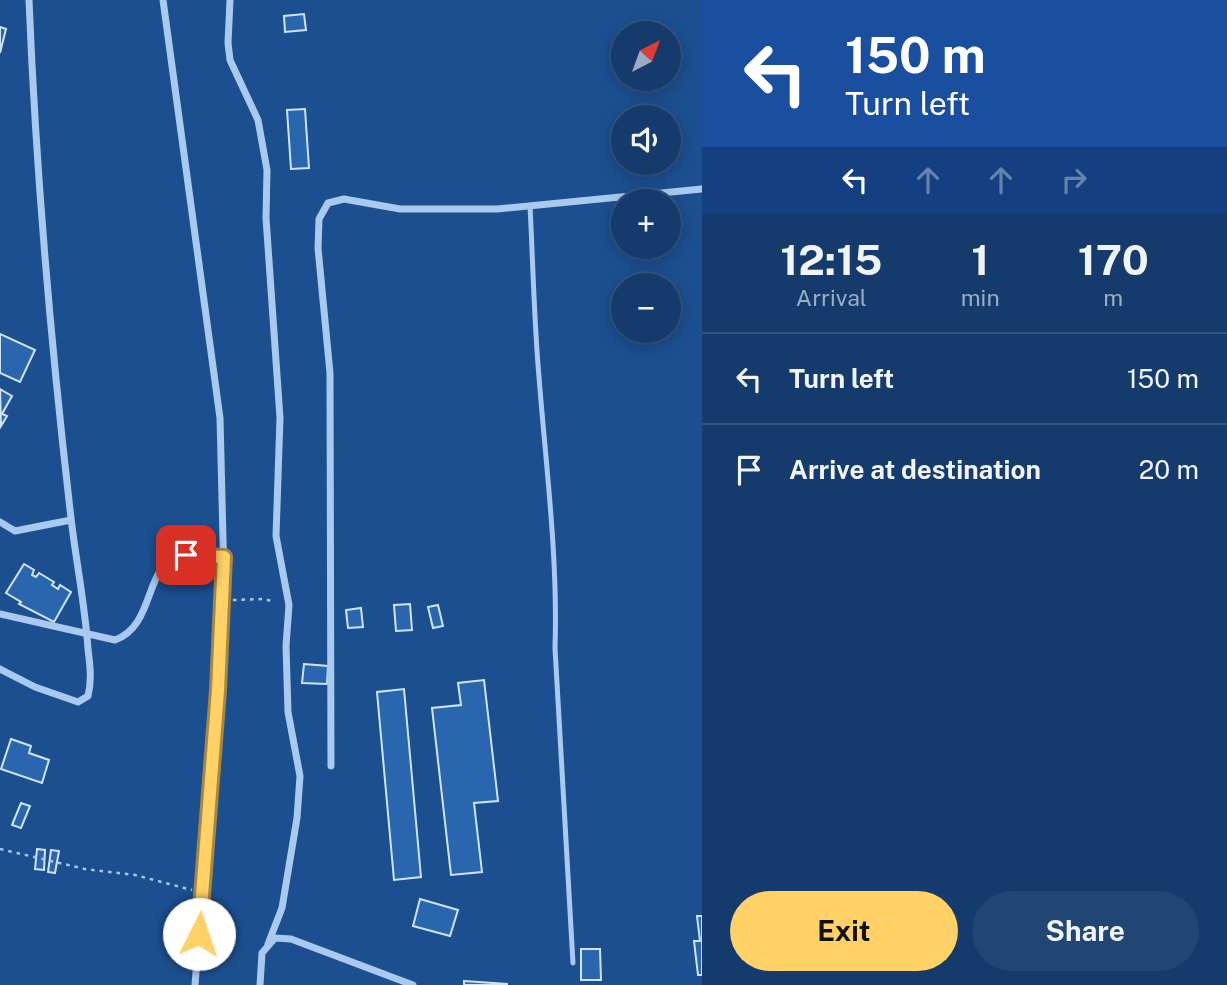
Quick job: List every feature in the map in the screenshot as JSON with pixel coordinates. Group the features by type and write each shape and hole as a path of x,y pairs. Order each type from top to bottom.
{"street":[{"path":"0,669 35,687 78,702 88,696 91,684 51,329 33,110 29,0"},
{"path":"163,0 220,418 223,600 195,985"},
{"path":"230,0 230,60 258,120 267,170 266,218 280,418 276,536 289,605 286,646 288,699 300,776 297,818 282,908 262,953 260,985"},
{"path":"331,766 330,373 318,248 319,219 328,203 344,199 400,209 497,209 702,189"},
{"path":"0,522 15,531 71,520"},
{"path":"0,614 115,640 127,636 145,612 149,590 164,566 186,555 224,557"},
{"path":"268,944 275,938 290,939 409,984"}],"lane":[{"path":"530,206 539,376 548,460 557,606 555,648 573,963"}],"path":[{"path":"223,600 264,599 289,605"},
{"path":"0,849 85,869 135,875 202,893"}],"building":[{"path":"304,14 306,30 285,32 284,16"},
{"path":"0,27 6,29 0,53"},
{"path":"305,109 309,168 291,169 287,110"},
{"path":"0,334 35,350 20,382 0,373"},
{"path":"0,389 12,396 2,414 7,416 1,426"},
{"path":"24,564 34,570 32,575 36,577 39,573 54,582 52,585 58,589 60,585 71,592 54,622 19,604 21,602 6,593"},
{"path":"410,604 412,630 396,631 394,605"},
{"path":"438,605 443,626 433,628 428,607"},
{"path":"361,608 363,627 348,628 346,610"},
{"path":"304,664 328,666 327,684 302,683"},
{"path":"484,680 498,801 474,803 482,872 451,875 432,708 461,705 458,683"},
{"path":"404,689 421,877 394,880 377,692"},
{"path":"11,739 31,746 29,753 49,760 42,783 1,769"},
{"path":"21,803 30,806 21,828 12,825"},
{"path":"37,849 45,850 44,870 35,869"},
{"path":"51,850 59,851 55,873 48,872"},
{"path":"420,899 458,910 450,936 413,926"},
{"path":"697,916 702,916 702,975 698,975 694,941 700,941"},
{"path":"581,949 600,949 601,980 581,980"},
{"path":"464,981 507,984 507,985 464,985"}],"route":[{"path":"186,555 224,557 218,690 199,934"}]}
